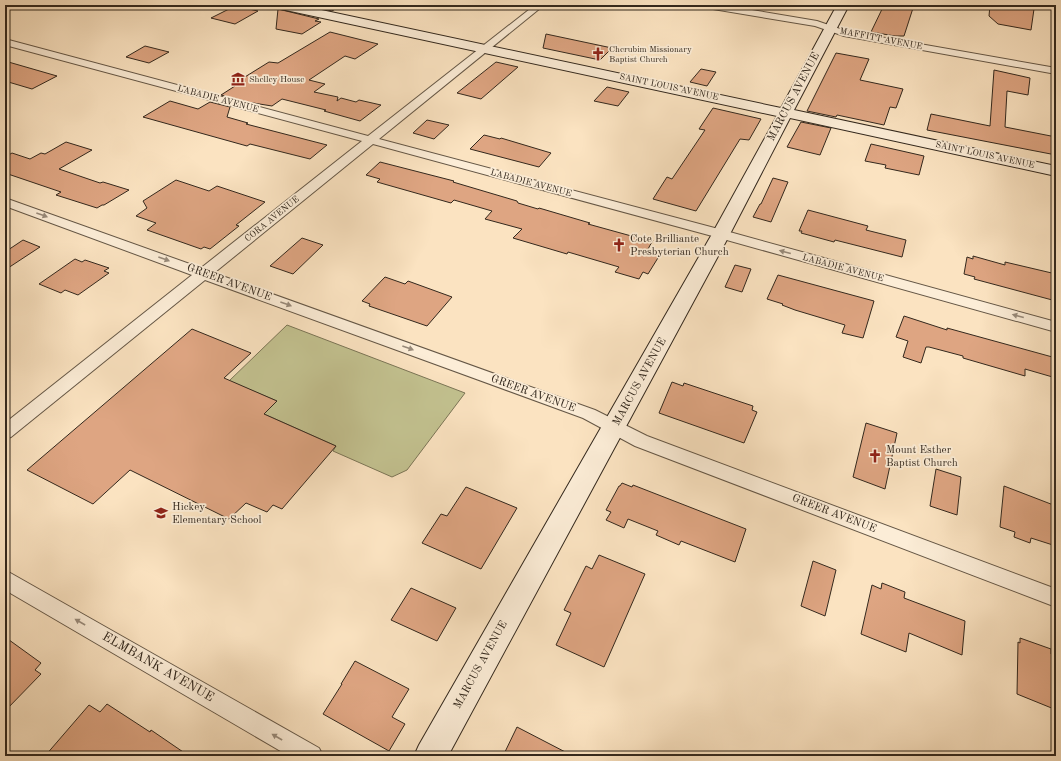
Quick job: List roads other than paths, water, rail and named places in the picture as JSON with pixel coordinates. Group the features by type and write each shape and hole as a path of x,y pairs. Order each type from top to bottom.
{"street":[{"name":"SAINT LOUIS AVENUE","path":"281,5 1056,171"},
{"name":"CORA AVENUE","path":"5,432 540,5"},
{"name":"MAFFITT AVENUE","path":"707,5 817,24 844,33 1056,72"},
{"name":"MARCUS AVENUE","path":"430,756 721,234 843,5"},
{"name":"LABADIE AVENUE","path":"5,42 721,234 1056,327"},
{"name":"GREER AVENUE","path":"5,202 589,414 641,441 1056,598"},
{"name":"ELMBANK AVENUE","path":"5,579 311,756"}],"place":[{"name":"Cherubim Missionary Baptist Church","path":"598,54"},
{"name":"Shelley House","path":"238,79"},
{"name":"Cote Brilliante Presbyterian Church","path":"619,245"},
{"name":"Mount Esther Baptist Church","path":"875,456"},
{"name":"Hickey Elementary School","path":"161,513"}]}
